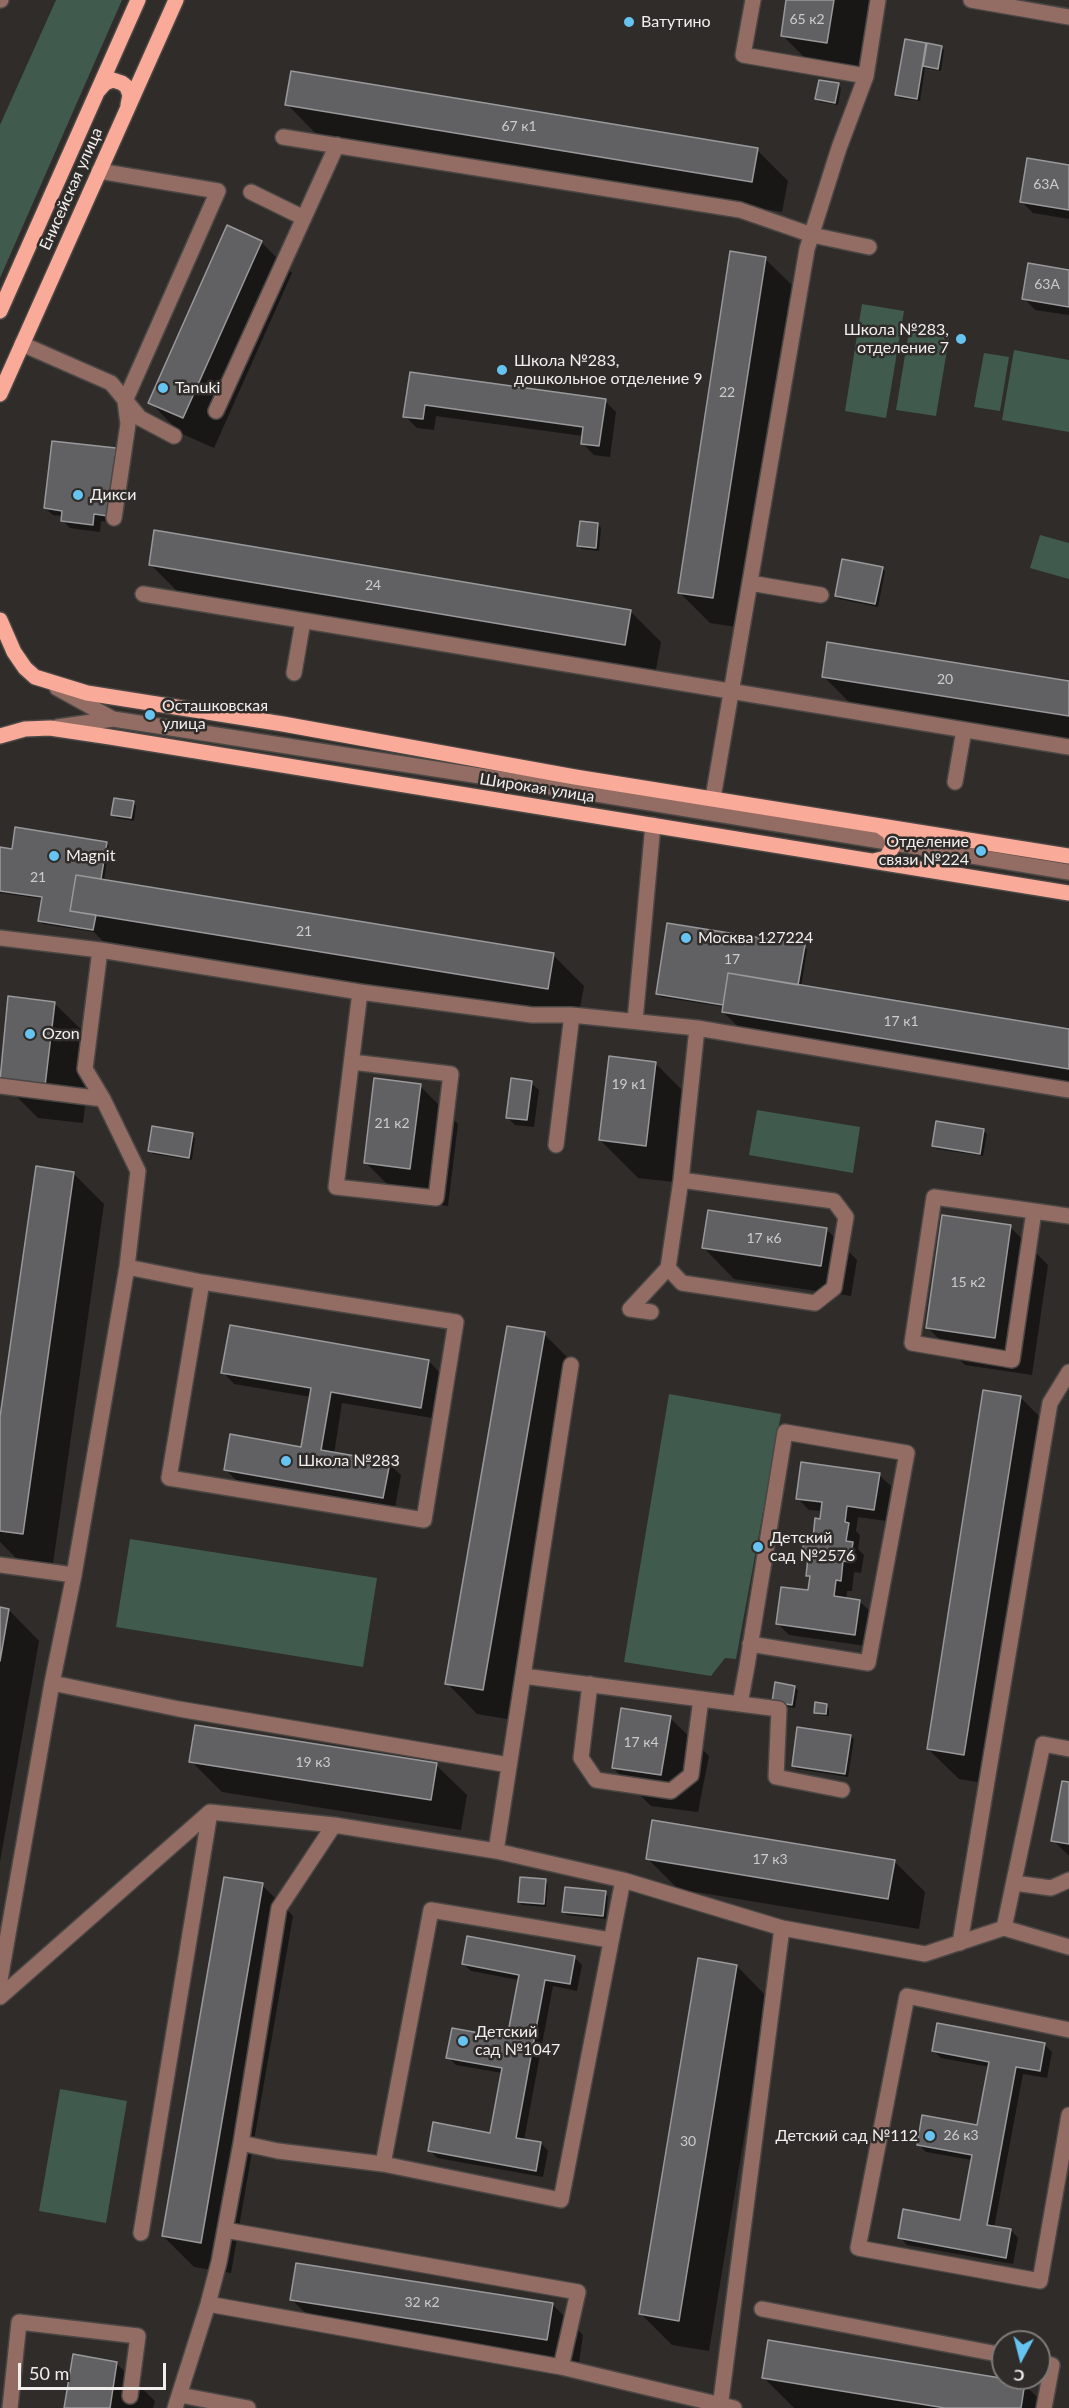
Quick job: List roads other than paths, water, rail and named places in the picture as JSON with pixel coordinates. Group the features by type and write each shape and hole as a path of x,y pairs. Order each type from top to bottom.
{"main road":[{"name":"Енисейская улица","path":"0,311 138,0"},
{"name":"Енисейская улица","path":"0,394 176,0"},
{"path":"97,92 105,83 113,80 122,83 127,87 128,105"},
{"name":"Широкая улица","path":"0,620 15,652 25,668 35,677 87,693 1069,856"},
{"name":"Широкая улица","path":"0,736 24,729 50,728 1069,893"},
{"path":"873,861 886,858 891,853 893,844 890,833 879,826"}],"street":[{"path":"753,0 743,55 866,76"},
{"path":"713,798 807,249 839,148 866,76 878,0"},
{"path":"971,0 1069,17"},
{"path":"283,137 740,210 812,235 869,248"},
{"path":"216,411 337,146"},
{"path":"99,171 218,191 125,401 128,424 114,518"},
{"path":"251,192 304,218"},
{"path":"22,344 111,383 140,418 174,436"},
{"path":"750,583 821,595"},
{"path":"143,594 1069,747"},
{"path":"294,673 303,621"},
{"name":"Широкая улица","path":"48,682 113,718 1069,872"},
{"path":"50,728 113,718"},
{"path":"955,782 963,730"},
{"path":"380,780 368,772 365,758 372,747 386,743"},
{"path":"635,1021 653,825"},
{"path":"0,938 100,950 360,992 532,1015 572,1015 697,1028 1069,1090"},
{"path":"0,1980 52,1683 74,1575 127,1267 138,1171 103,1099 85,1069 100,950"},
{"path":"352,1062 451,1074 436,1198 336,1187 360,992"},
{"path":"556,1145 572,1015"},
{"path":"651,1312 630,1309 668,1268 681,1180 697,1028"},
{"path":"0,1086 103,1099"},
{"path":"668,1268 682,1283 815,1303 834,1288 846,1217 834,1201 681,1180"},
{"path":"1034,1211 1012,1360 912,1343 934,1197 1034,1211 1069,1216"},
{"path":"127,1267 202,1282 456,1322 424,1520 169,1478 202,1282"},
{"path":"496,1851 571,1365"},
{"path":"960,1943 1050,1403 1069,1372"},
{"path":"740,1704 785,1432 907,1453 868,1663 750,1644"},
{"path":"0,1566 74,1575"},
{"path":"523,1676 779,1709 776,1777 842,1790"},
{"path":"52,1683 179,1709 509,1765"},
{"path":"590,1684 581,1758 596,1780 671,1791 691,1775 701,1699"},
{"path":"1004,1928 1043,1744 1069,1749"},
{"path":"141,2233 210,1812"},
{"path":"0,1997 210,1812 334,1826 496,1851 623,1880 782,1928 925,1954 1004,1928 1069,1947"},
{"path":"248,2408 177,2402 208,2304 225,2230 279,1908 334,1826"},
{"path":"241,2143 278,2151 382,2163 561,2200 623,1880"},
{"path":"1014,1883 1051,1888 1069,1880"},
{"path":"382,2163 431,1910 610,1940"},
{"path":"208,2304 561,2367 725,2407 782,1928"},
{"path":"1069,2030 907,1996 858,2248 1040,2281 1069,2115"},
{"path":"225,2230 578,2292 561,2367"},
{"path":"762,2309 991,2353"},
{"path":"10,2408 19,2322 138,2336 130,2396"},
{"path":"1044,2408 1047,2390"}],"place":[{"name":"Ватутино","path":"629,22"},
{"name":"Школа №283, отделение 7","path":"961,339"},
{"name":"Школа №283, дошкольное отделение 9","path":"502,370"},
{"name":"Tanuki","path":"163,388"},
{"name":"Дикси","path":"78,495"},
{"name":"Осташковская улица","path":"150,715"},
{"name":"Отделение связи №224","path":"981,851"},
{"name":"Magnit","path":"54,856"},
{"name":"Москва 127224","path":"686,938"},
{"name":"Ozon","path":"30,1034"},
{"name":"Школа №283","path":"286,1461"},
{"name":"Детский сад №2576","path":"758,1547"},
{"name":"Детский сад №1047","path":"463,2041"},
{"name":"Детский сад №112","path":"930,2136"}]}
